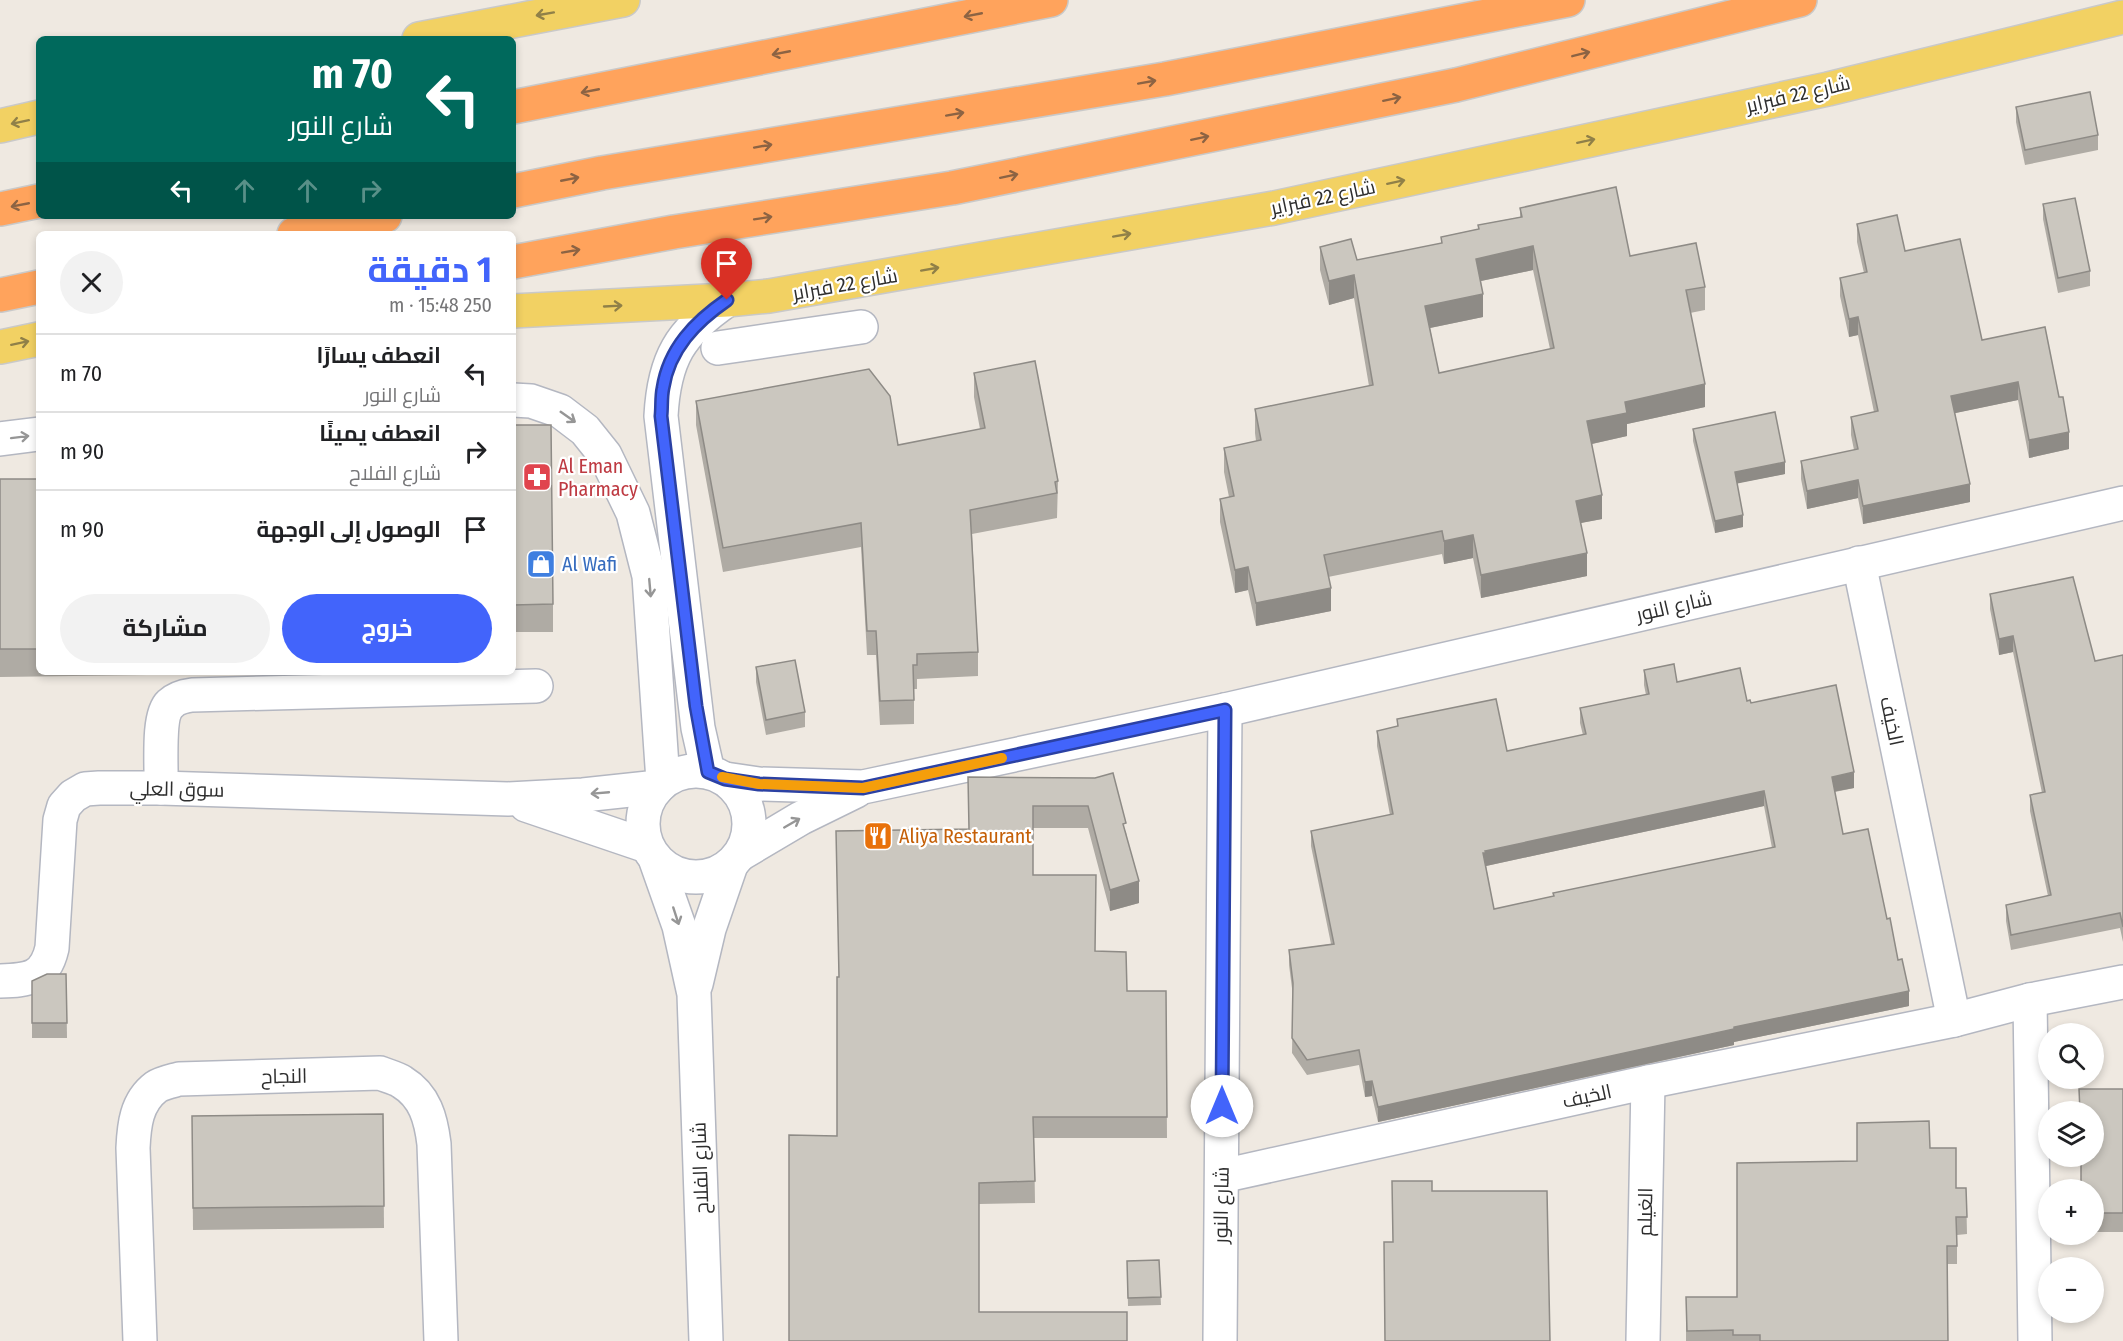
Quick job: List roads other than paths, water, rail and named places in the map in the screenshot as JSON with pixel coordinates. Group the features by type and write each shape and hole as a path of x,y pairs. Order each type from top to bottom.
{"highway":[{"path":"516,106 1051,0"},
{"path":"516,190 602,173 1165,79 1568,0"},
{"path":"516,260 674,232 952,188 1456,86 1800,0"},
{"path":"0,209 36,202"},
{"path":"309,231 370,219"},
{"path":"0,295 36,287"}],"main road":[{"path":"429,36 509,11 623,0"},
{"name":"شارع 22 فبراير","path":"516,311 761,297 1274,208 1827,89 2123,17"},
{"path":"0,126 36,118"},
{"path":"0,347 36,340"}],"street":[{"path":"761,297 766,341"},
{"path":"716,775 696,706 661,416 663,388 671,361 685,337 704,316 727,300"},
{"path":"718,348 861,327"},
{"path":"516,400 531,400 560,411 585,430 605,455 633,513 649,576 661,784"},
{"path":"0,439 36,434"},
{"name":"شارع النور","path":"737,859 801,818 863,788 1225,710 2123,503"},
{"name":"الخيف","path":"1859,563 1954,1020"},
{"path":"161,788 163,717 168,705 179,697 536,686"},
{"name":"شارع النور","path":"1220,1341 1225,710"},
{"path":"692,771 716,775 738,790 746,804 750,821 748,837 737,859 714,875 692,878 672,873 652,853 642,831 648,800 661,784 677,774 692,771"},
{"name":"شارع النور","path":"716,775 793,786 863,788"},
{"name":"سوق العلي","path":"0,981 30,978 41,971 49,960 52,948 60,820 64,807 73,796 85,789 161,788 508,799 592,794 661,784"},
{"name":"سوق العلي","path":"508,799 652,853"},
{"name":"شارع الفلاح","path":"652,853 679,926 694,994 706,1341"},
{"name":"شارع الفلاح","path":"694,994 710,929 737,859"},
{"name":"الخيف","path":"1222,1176 1648,1082 1954,1020 2030,1000 2123,982"},
{"path":"2030,1000 2035,1341"},
{"name":"النجاح","path":"141,1341 134,1126 141,1104 156,1087 179,1078 380,1073 403,1082 420,1098 431,1120 434,1144 441,1341"},
{"name":"الغيلم","path":"1643,1341 1648,1082"}],"place":[{"name":"Al Eman Pharmacy","path":"537,477"},
{"name":"Al Wafi","path":"541,564"},
{"name":"Aliya Restaurant","path":"878,836"}]}
